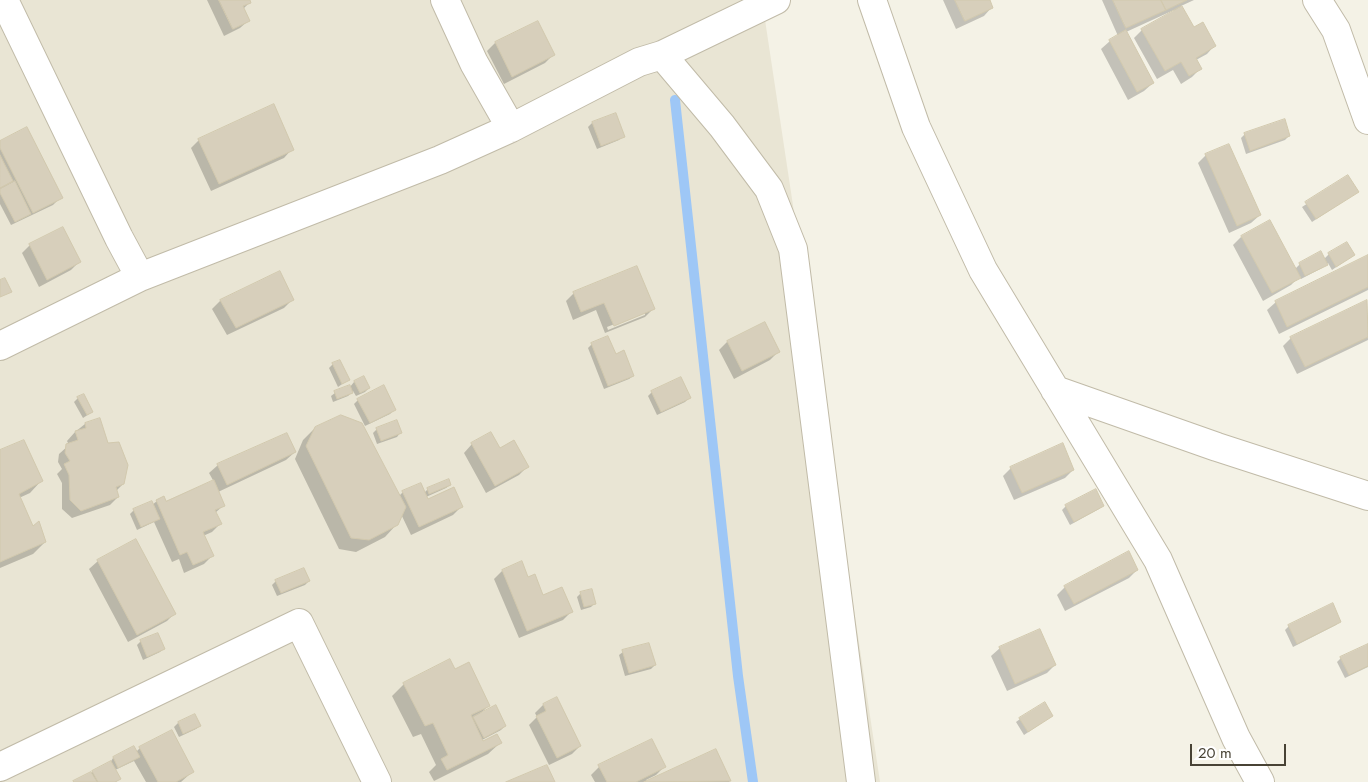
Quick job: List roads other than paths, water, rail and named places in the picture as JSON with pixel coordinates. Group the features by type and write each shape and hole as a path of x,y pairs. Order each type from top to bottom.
{"street":[{"path":"4,0 119,238 140,277"},
{"path":"445,0 474,63 511,128"},
{"path":"0,346 140,277 440,160 511,128 639,62 662,55 776,0"},
{"path":"872,0 916,128 983,270 1158,560 1236,738 1260,782"},
{"path":"1317,0 1336,30 1368,120"},
{"path":"662,55 722,126 769,189 793,249 861,782"},
{"path":"1055,390 1217,447 1368,496"},
{"path":"0,767 299,623 377,782"}],"waterway":[{"path":"675,100 738,676 753,782"}]}
